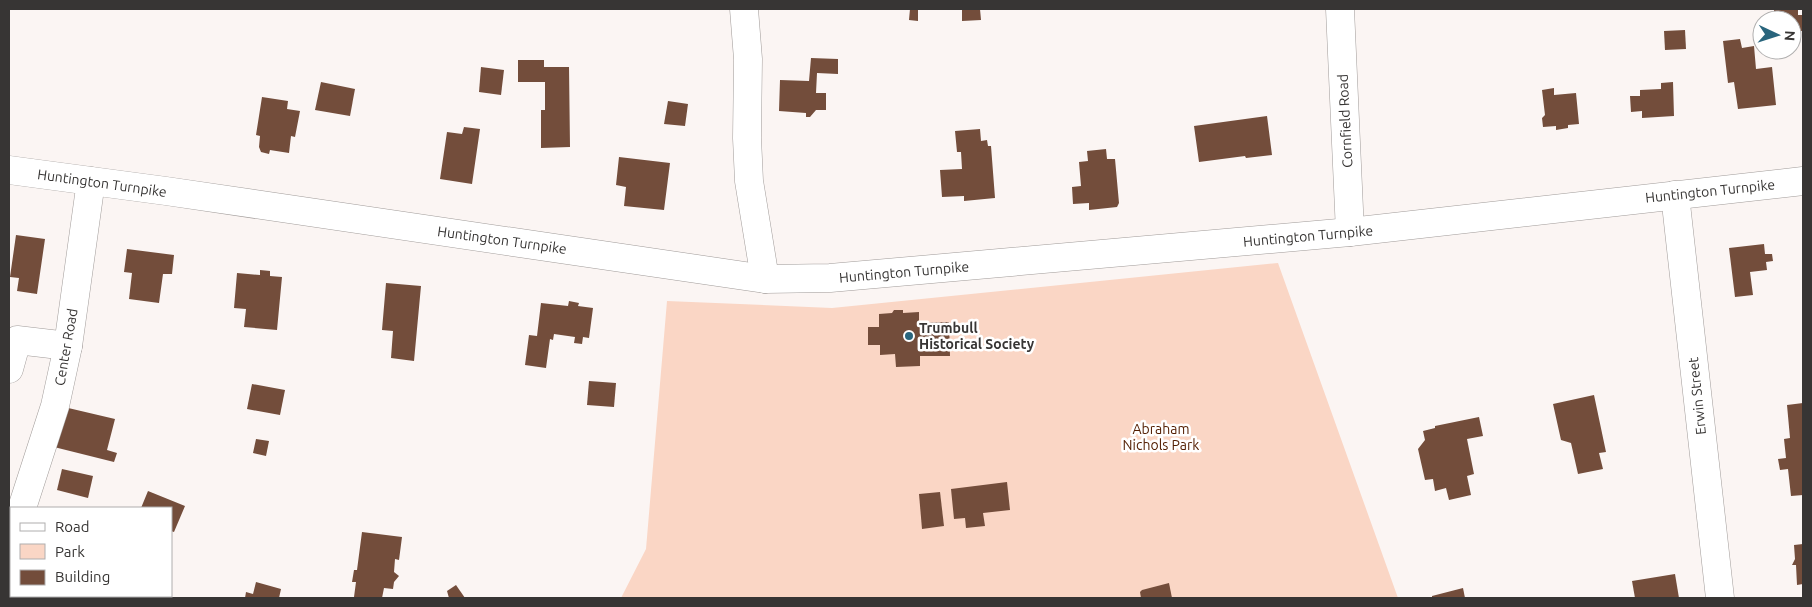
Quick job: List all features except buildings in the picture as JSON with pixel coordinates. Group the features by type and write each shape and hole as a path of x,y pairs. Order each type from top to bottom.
{"main road":[{"path":"744,9 748,59 747,138 749,181 766,279"},
{"name":"Cornfield Road","path":"1340,9 1350,232"},
{"name":"Huntington Turnpike","path":"9,170 766,279 830,278 1350,232 1803,181"},
{"name":"Center Road","path":"22,507 55,406 68,346 91,181"},
{"name":"Erwin Street","path":"1675,194 1720,598"},
{"path":"9,369 17,340 68,346"}],"green space":[{"name":"Abraham Nichols Park","path":"1278,263 1398,598 621,598 646,549 667,301 832,308"}],"place":[{"name":"Trumbull Historical Society","path":"909,336"}]}
